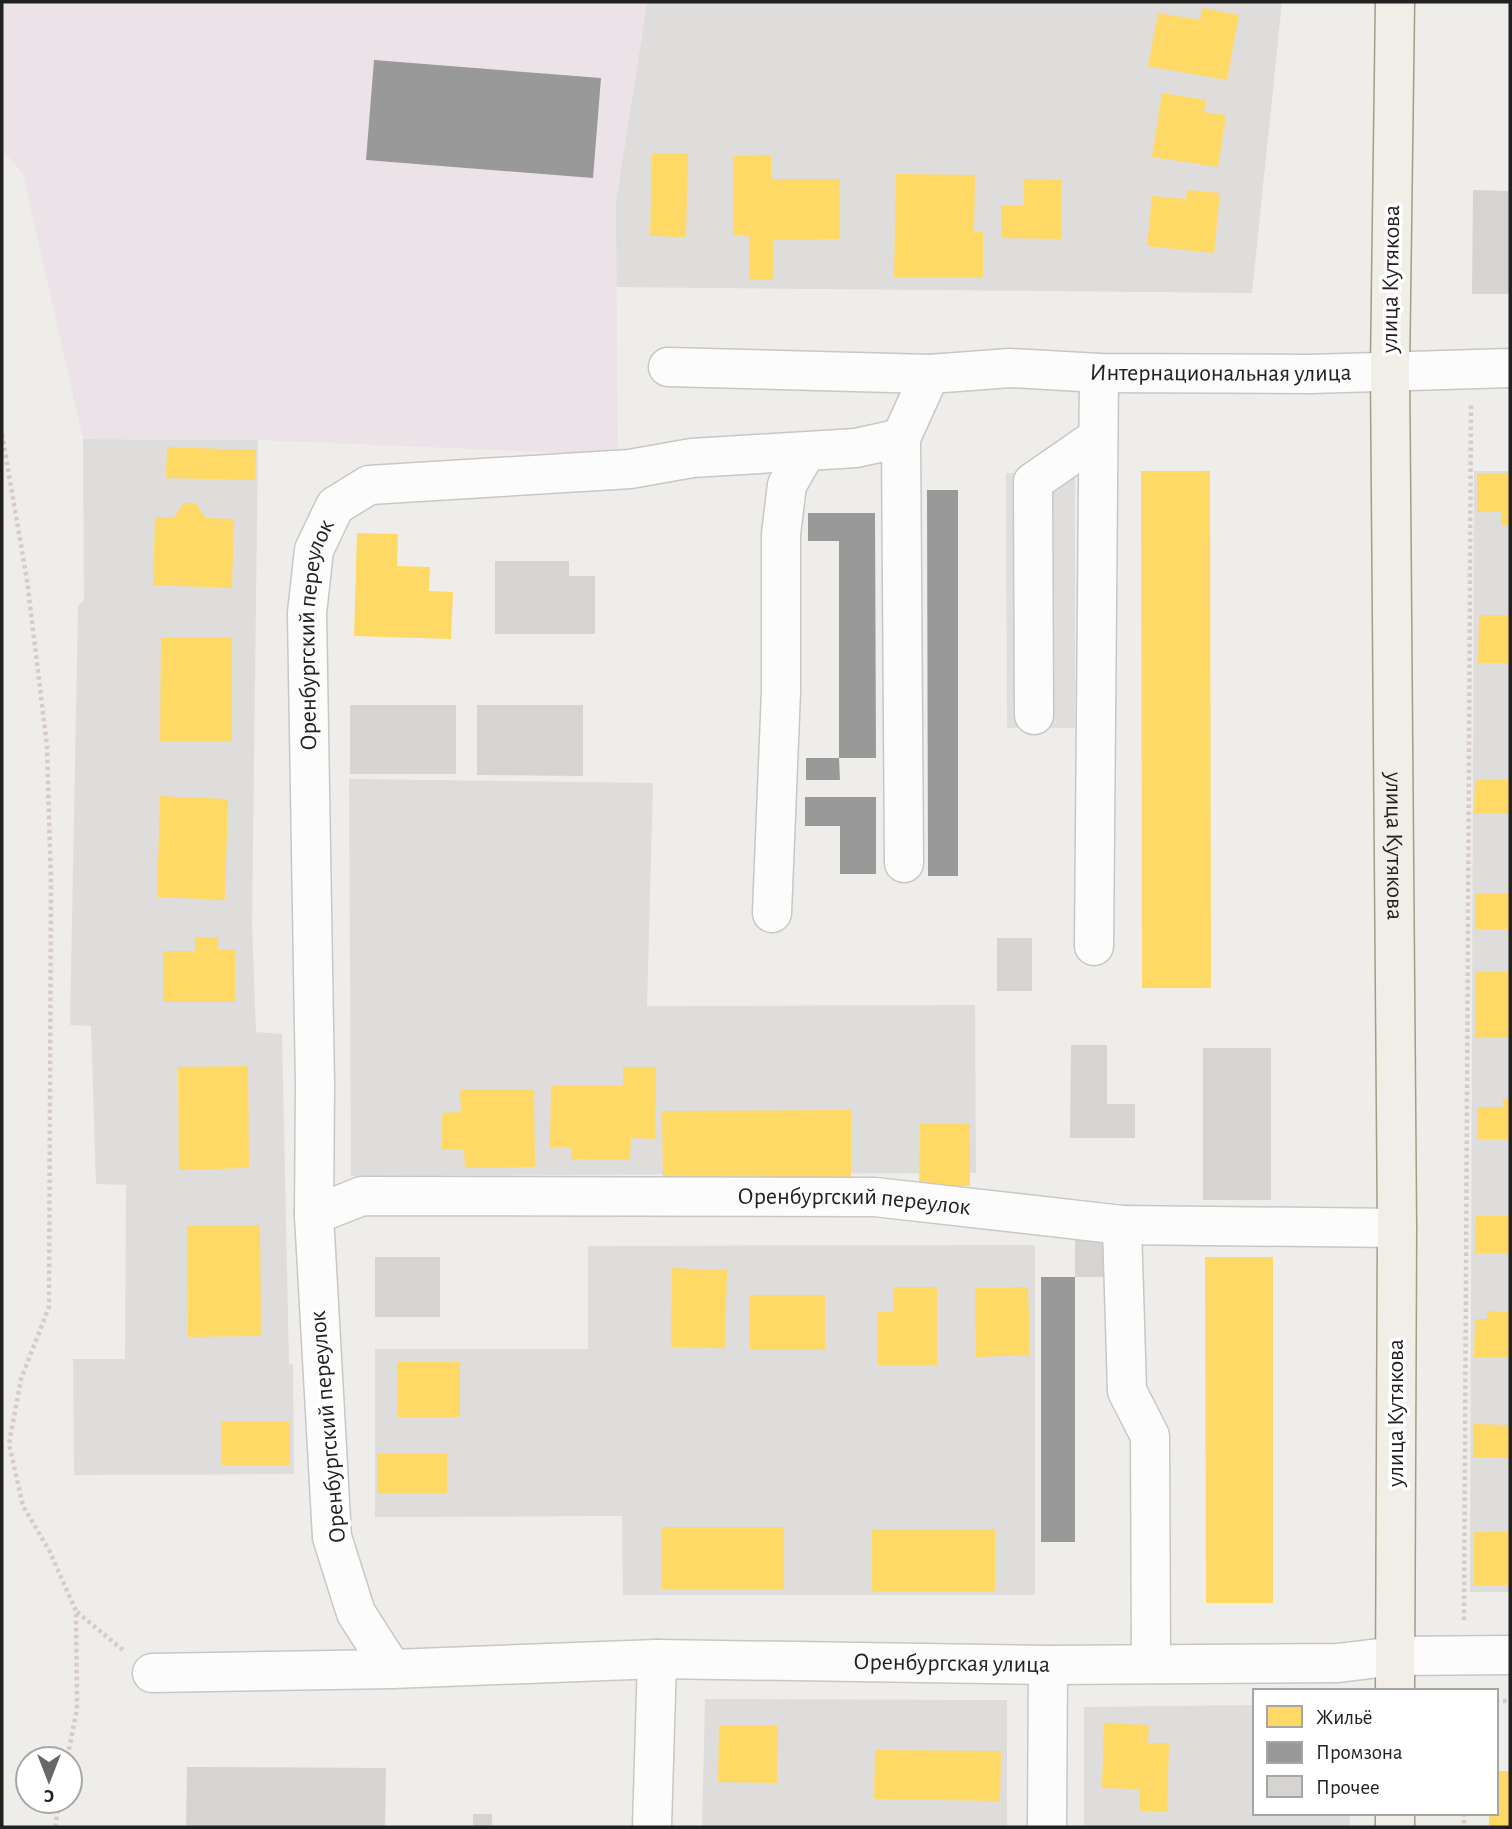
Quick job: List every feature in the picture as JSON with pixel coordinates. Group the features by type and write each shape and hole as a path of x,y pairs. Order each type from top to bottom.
{"main road":[{"name":"улица Кутякова","path":"1395,2 1390,370 1397,1228 1395,1673"}],"street":[{"name":"Интернациональная улица","path":"668,367 930,374 1010,368 1099,373 1310,374 1510,368"},
{"path":"1094,946 1099,373"},
{"path":"904,863 901,438 930,374"},
{"name":"Оренбургский переулок","path":"392,1669 356,1614 332,1537 314,1214 315,1084 307,613 314,550 335,506 369,485 630,469 692,457 856,448 901,438"},
{"path":"1034,715 1033,482 1098,438"},
{"path":"772,913 780,691 781,534 787,485 806,452"},
{"name":"Оренбургский переулок","path":"314,1214 362,1196 875,1197 1122,1225 1397,1228"},
{"path":"1122,1225 1127,1391 1150,1436 1151,1663"},
{"name":"Оренбургская улица","path":"152,1672 392,1669 657,1659 1048,1665 1338,1663 1395,1673 1463,1655 1510,1655"},
{"path":"652,1827 657,1659"},
{"path":"1047,1827 1048,1665"}],"path":[{"path":"1463,1655 1472,368"},
{"path":"2,434 27,580 47,746 51,885 49,1307 21,1379 9,1444 23,1506 49,1550 76,1611 77,1709 71,1745"},
{"path":"76,1611 152,1672"}],"shaded area":[{"path":"2,2 647,2 616,200 618,455 258,440 83,439 23,174 2,150"},
{"path":"647,2 1282,2 1252,293 615,287 616,200"},
{"path":"83,439 258,440 252,924 256,1032 282,1034 294,1474 74,1475 73,1359 125,1359 126,1185 96,1184 91,1026 70,1025 78,606 84,600"},
{"path":"1474,471 1510,471 1510,1592 1470,1592"},
{"path":"1006,473 1075,473 1075,728 1007,728"},
{"path":"349,779 653,783 647,1006 975,1005 976,1173 351,1176"},
{"path":"1035,1245 1035,1595 623,1595 622,1516 375,1517 375,1349 588,1349 588,1246"},
{"path":"705,1699 1007,1700 1007,1827 702,1827"},
{"path":"1253,1705 1253,1815 1350,1815 1350,1827 1084,1827 1084,1707"}],"building: Жильё":[{"path":"1202,8 1239,15 1227,80 1148,66 1158,13 1200,20"},
{"path":"1162,93 1206,100 1204,112 1226,115 1218,167 1152,157"},
{"path":"652,153 688,154 686,237 650,236"},
{"path":"771,155 771,179 840,179 840,239 773,240 773,280 749,280 749,235 733,235 733,156"},
{"path":"896,174 975,175 974,232 983,232 983,278 894,277"},
{"path":"1024,179 1062,180 1061,239 1001,238 1001,205 1024,206"},
{"path":"1187,190 1220,193 1214,253 1147,246 1152,196 1186,199"},
{"path":"167,447 256,450 255,480 166,478"},
{"path":"1141,471 1210,471 1211,988 1142,988"},
{"path":"1477,473 1510,473 1510,525 1501,525 1501,512 1477,512"},
{"path":"184,503 196,503 205,518 234,519 232,588 153,585 155,517 174,517"},
{"path":"357,533 398,534 397,566 430,567 429,591 453,592 451,639 354,636"},
{"path":"1479,615 1510,615 1510,663 1478,663"},
{"path":"161,638 232,638 232,741 160,741"},
{"path":"1475,780 1510,780 1510,814 1474,813"},
{"path":"160,796 228,799 225,900 157,897"},
{"path":"1475,894 1510,894 1510,929 1475,929"},
{"path":"195,937 218,937 218,950 235,950 235,1002 163,1002 163,951 195,951"},
{"path":"1475,972 1510,972 1510,1038 1475,1038"},
{"path":"248,1066 249,1168 179,1170 178,1067"},
{"path":"623,1067 656,1067 655,1139 631,1138 630,1160 571,1159 572,1147 550,1147 551,1086 623,1086"},
{"path":"534,1089 535,1167 465,1168 464,1149 442,1149 442,1113 461,1112 460,1090"},
{"path":"1503,1099 1510,1099 1510,1139 1477,1139 1477,1107 1503,1107"},
{"path":"851,1110 851,1180 663,1182 662,1111"},
{"path":"920,1124 970,1124 970,1186 919,1186"},
{"path":"1476,1216 1510,1216 1510,1253 1475,1253"},
{"path":"260,1225 261,1336 188,1337 187,1226"},
{"path":"1205,1257 1273,1257 1273,1603 1206,1603"},
{"path":"672,1268 727,1270 725,1348 671,1347"},
{"path":"894,1287 937,1287 937,1365 878,1365 878,1312 894,1312"},
{"path":"1028,1287 1030,1355 976,1357 975,1288"},
{"path":"750,1295 825,1295 825,1350 750,1350"},
{"path":"1487,1311 1510,1312 1510,1357 1474,1357 1475,1319 1487,1319"},
{"path":"397,1362 460,1362 460,1417 397,1417"},
{"path":"221,1422 290,1422 290,1465 221,1465"},
{"path":"1473,1424 1510,1425 1510,1458 1473,1457"},
{"path":"377,1454 447,1454 447,1493 377,1493"},
{"path":"662,1527 784,1527 784,1589 662,1589"},
{"path":"872,1529 995,1529 995,1592 872,1592"},
{"path":"1474,1532 1510,1532 1510,1585 1474,1585"},
{"path":"1104,1723 1149,1725 1148,1743 1169,1743 1167,1812 1140,1811 1140,1789 1102,1788"},
{"path":"719,1725 778,1726 777,1783 718,1782"},
{"path":"875,1750 1001,1751 1000,1801 874,1799"},
{"path":"1498,1771 1510,1771 1510,1827 1489,1827 1489,1815 1498,1815"}],"building: Промзона":[{"path":"374,60 601,78 593,178 366,160"},
{"path":"927,490 958,490 958,876 928,876"},
{"path":"808,513 875,513 876,758 839,758 839,541 808,541"},
{"path":"806,758 839,758 840,780 806,780"},
{"path":"805,797 876,797 876,874 840,874 840,826 805,826"},
{"path":"1041,1277 1075,1277 1075,1542 1041,1542"}],"building: Прочее":[{"path":"1473,190 1510,191 1510,294 1472,294"},
{"path":"495,561 569,561 569,576 595,576 595,634 495,634"},
{"path":"350,705 456,705 456,774 350,774"},
{"path":"477,705 583,705 583,776 477,775"},
{"path":"997,938 1032,938 1032,991 997,991"},
{"path":"1071,1045 1107,1045 1107,1104 1135,1104 1135,1138 1070,1138"},
{"path":"1203,1048 1271,1048 1271,1200 1203,1200"},
{"path":"1075,1239 1113,1239 1113,1277 1075,1277"},
{"path":"375,1257 440,1257 440,1317 375,1317"},
{"path":"187,1767 386,1768 385,1827 186,1827"},
{"path":"473,1814 492,1814 492,1827 473,1827"}]}
